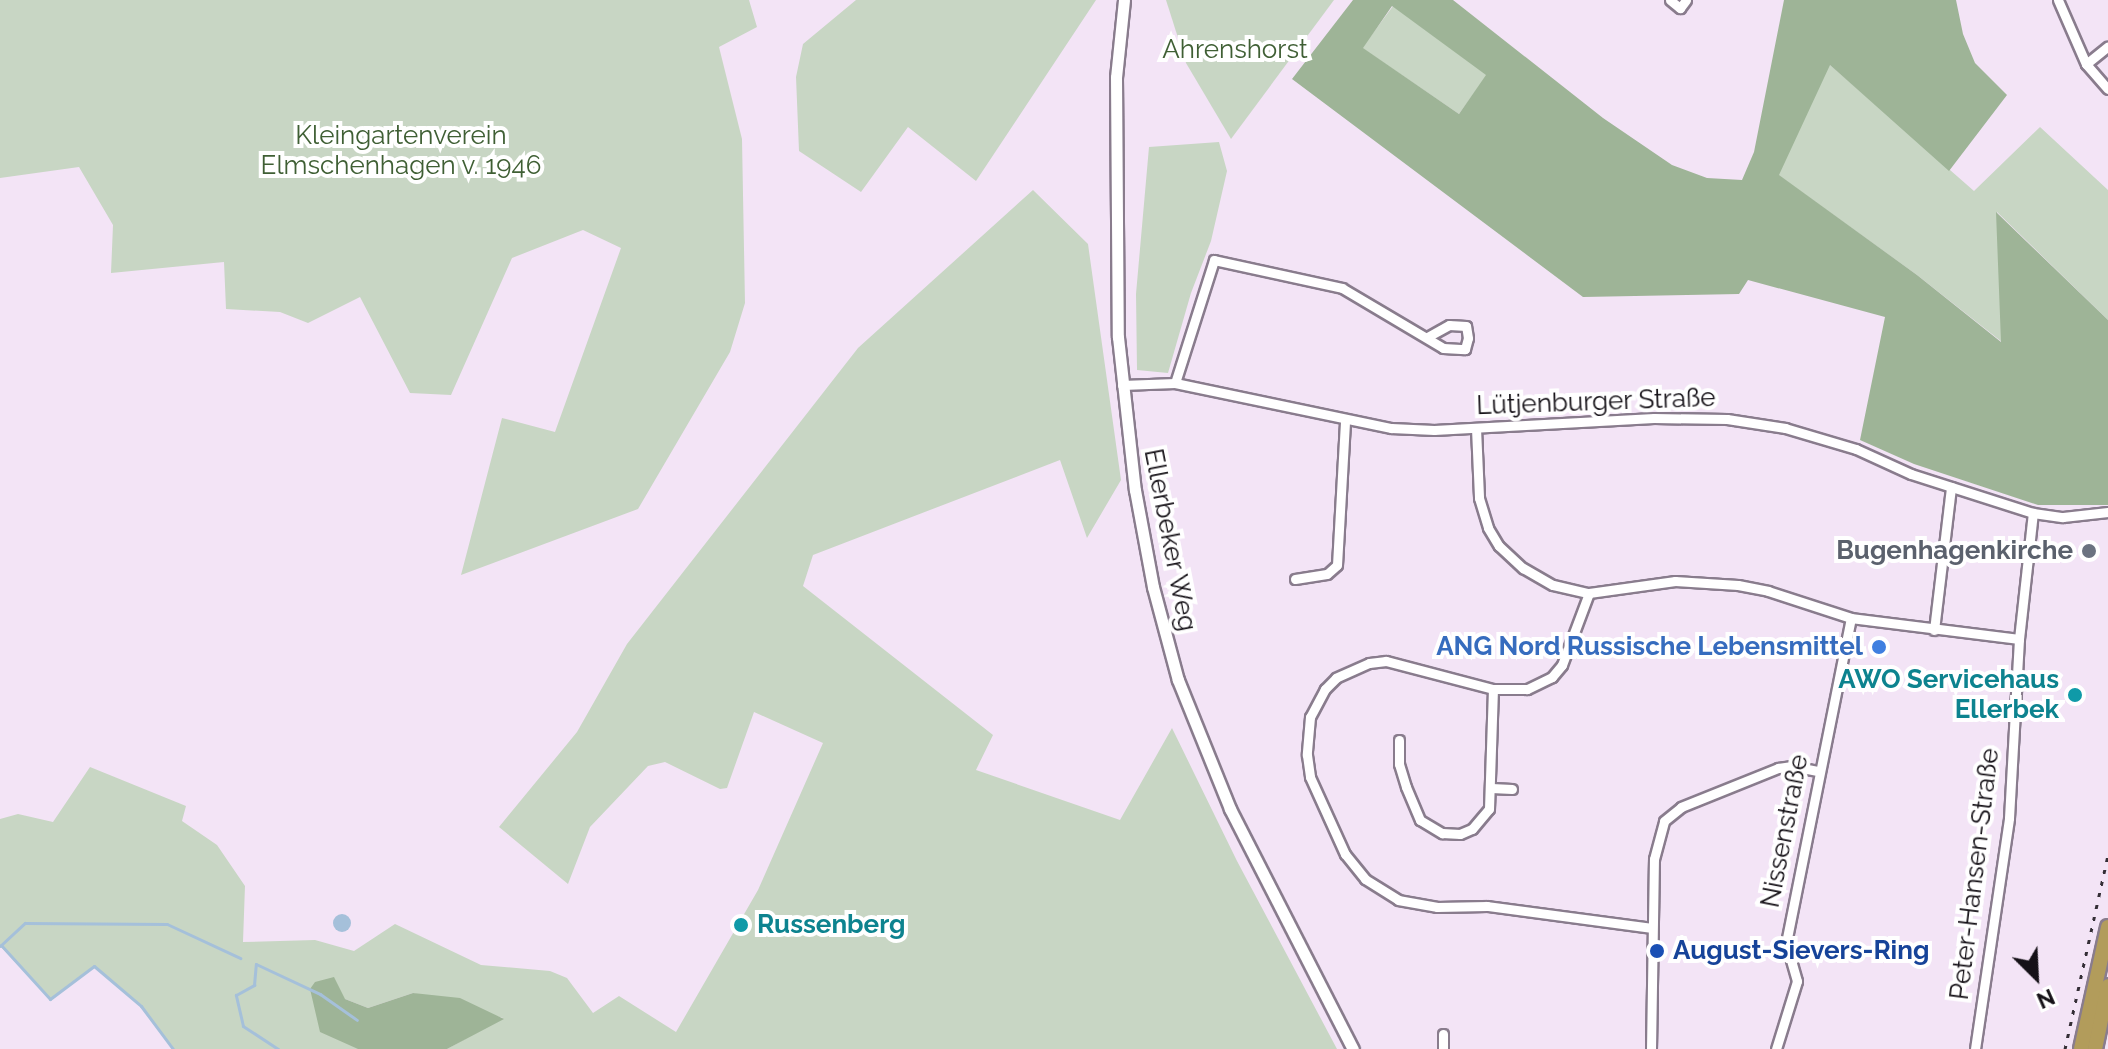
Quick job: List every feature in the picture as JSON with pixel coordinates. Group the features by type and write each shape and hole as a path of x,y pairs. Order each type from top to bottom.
{"highway":[{"path":"2081,1049 2108,927"},
{"path":"2095,1049 2108,986"}],"street":[{"name":"Ellerbeker Weg","path":"1124,0 1116,77 1118,337 1143,537 1178,680 1230,809 1353,1049"},
{"path":"1670,0 1680,8 1686,0"},
{"path":"2058,0 2086,64 2108,89"},
{"path":"2086,64 2108,46"},
{"path":"1175,383 1214,260 1342,288 1427,337"},
{"name":"Lütjenburger Straße","path":"1122,385 1175,383 1345,421 1391,428 1476,428 1654,418 1727,419 1785,428 1856,449 1951,487 2033,513 2063,517 2108,512"},
{"path":"1295,579 1327,574 1337,565 1345,421"},
{"path":"1476,428 1481,511 1499,546 1523,568 1553,585 1589,593 1699,581 1768,591 1851,618 2019,639"},
{"path":"1934,630 1951,487"},
{"name":"Peter-Hansen-Straße","path":"1975,1049 2009,818 2019,639 2033,513"},
{"path":"1589,593 1562,665 1552,677 1527,689 1493,689 1386,661 1351,670 1325,689 1310,717 1307,755 1317,795 1345,854 1381,891 1418,906 1487,906 1652,928"},
{"name":"Nissenstraße","path":"1776,1049 1797,981 1786,943 1851,618"},
{"path":"1399,740 1399,764 1412,808 1420,820 1442,833 1460,834 1481,822 1489,809 1493,689"},
{"path":"1651,1049 1655,845 1664,821 1672,814 1778,768 1792,766 1818,771"},
{"path":"1491,788 1512,789"},
{"path":"1443,1034 1443,1049"}],"green space":[{"name":"Kleingartenverein Elmschenhagen v. 1946","path":"0,0 749,0 757,27 719,47 742,139 745,303 730,352 638,509 461,575 502,418 555,432 621,248 583,230 512,258 451,395 410,393 360,297 308,323 280,312 226,309 224,262 111,273 113,225 79,167 0,178"},
{"path":"856,0 1096,0 976,181 908,127 861,192 799,151 796,77 803,44"},
{"name":"Ahrenshorst","path":"1166,0 1334,0 1231,139 1186,63"},
{"path":"1353,0 1453,0 1603,118 1672,165 1707,178 1742,180 1754,152 1784,0 1956,0 1963,34 1975,63 2007,95 1949,171 1830,65 1779,175 1917,275 2001,342 1996,212 2108,320 2108,505 2038,505 1914,464 1860,440 1885,317 1748,280 1739,294 1583,297 1292,79","holes":["1392,6 1486,75 1459,114 1363,48"]},
{"path":"1393,6 1487,75 1459,114 1362,48"},
{"path":"1829,64 1974,191 2040,127 2108,190 2108,320 1997,212 2002,342 1917,275 1778,175"},
{"path":"1219,142 1227,171 1211,241 1191,293 1168,373 1137,370 1136,294 1149,147"},
{"path":"1033,190 1088,244 1121,480 1087,538 1060,460 813,555 803,586 993,735 976,770 1120,820 1172,728 1237,861 1337,1049 447,1049 503,1018 413,993 368,1008 345,999 358,1049 173,1049 141,1006 94,966 50,999 0,946 0,819 18,814 53,822 90,767 186,806 182,821 217,845 245,886 243,942 315,940 354,951 395,924 481,965 550,971 567,978 593,1013 619,996 676,1032 758,890 823,743 754,712 727,788 720,789 665,762 648,766 590,827 568,884 499,827 577,732 627,644 858,348"},
{"path":"334,977 345,999 368,1008 413,993 460,998 504,1019 447,1049 358,1049 320,1032 310,989 315,982"}],"water":[{"path":"342,914 351,923 342,932 333,923"}],"waterway":[{"path":"0,946 25,923 167,924 240,958"},
{"path":"1,945 50,999 94,966 141,1006 173,1049"},
{"path":"278,1049 243,1026 236,995 254,985 256,964 320,994 357,1020"}],"railway":[{"path":"2065,1049 2108,855"}],"place":[{"name":"Bugenhagenkirche","path":"2089,551"},
{"name":"ANG Nord Russische Lebensmittel","path":"1879,647"},
{"name":"AWO Servicehaus Ellerbek","path":"2075,695"},
{"name":"Russenberg","path":"741,925"},
{"name":"August-Sievers-Ring","path":"1657,951"}]}
